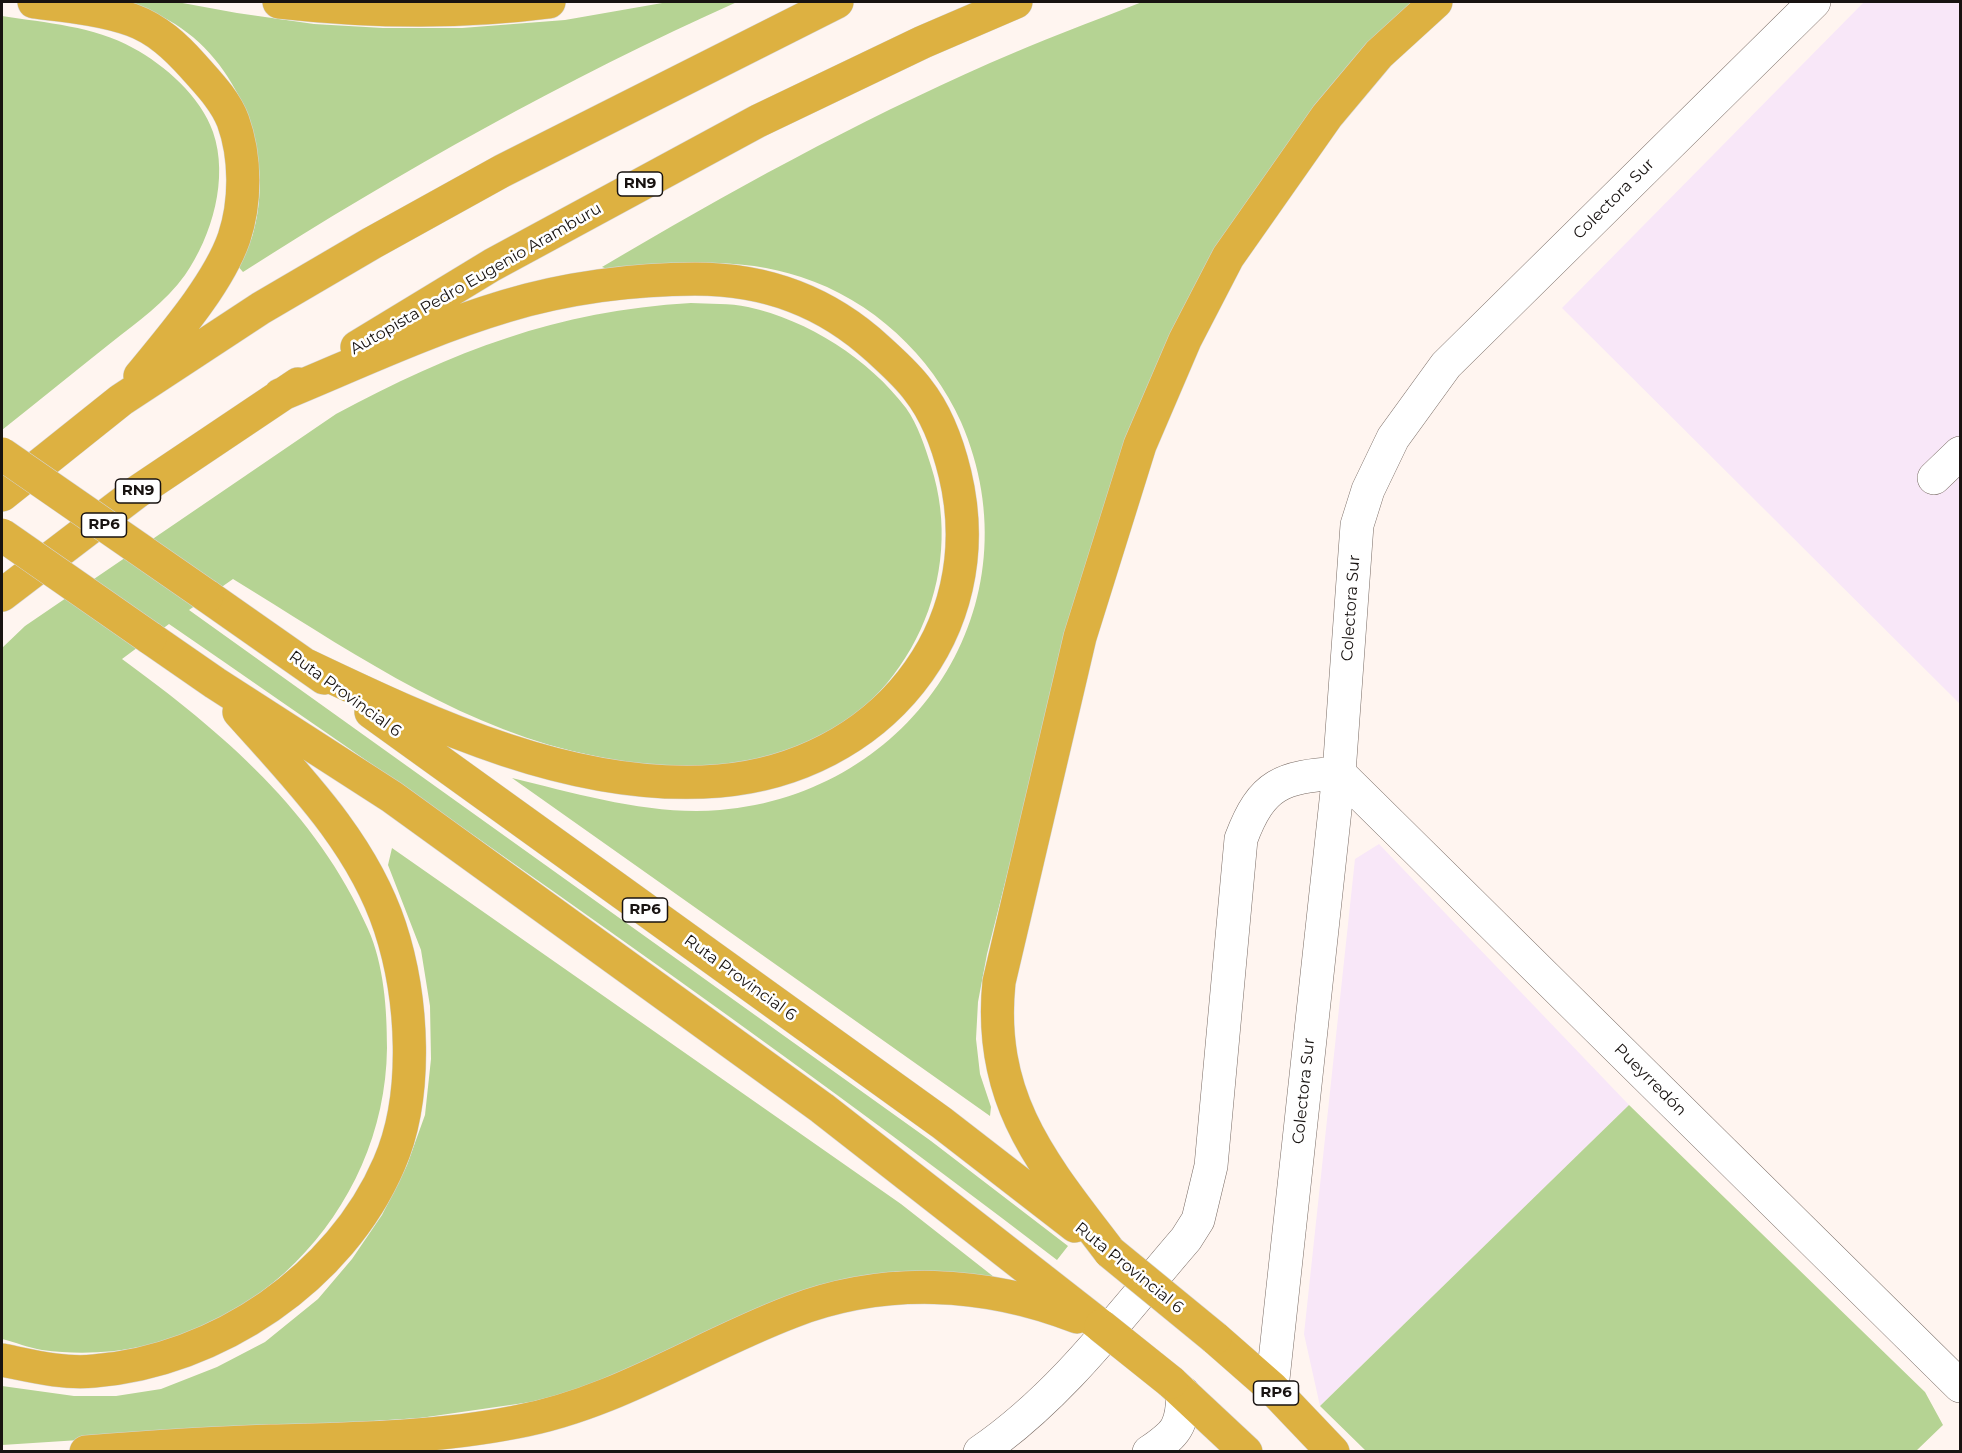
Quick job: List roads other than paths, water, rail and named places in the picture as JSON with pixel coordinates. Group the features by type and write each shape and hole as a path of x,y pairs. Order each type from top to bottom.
{"highway":[{"path":"34,2 93,10 134,21 170,41 217,93 232,121 239,149 243,199 234,238 212,279 180,326 121,400"},
{"path":"279,2 352,10 423,11 496,9 549,2"},
{"path":"2,495 121,400 261,308 512,166 837,2"},
{"name":"Autopista Pedro Eugenio Aramburu","path":"2,595 137,492 280,395 465,282 667,169 842,80 1016,2"},
{"path":"1083,1225 1036,1150 1021,1120 1001,1069 996,1011 999,982 1080,637 1140,445 1185,340 1228,257 1327,116 1379,54 1436,2"},
{"path":"280,395 506,306 565,292 629,283 697,278 744,283 784,292 820,305 869,341 893,363 919,390 936,420 951,458 961,499 962,543 959,575 950,611 933,650 908,686 878,718 843,744 800,764 763,775 716,782 663,780 610,776 547,762 414,716 306,665"},
{"name":"Ruta Provincial 6","path":"2,454 306,665 1083,1225 1110,1252 1215,1338 1272,1389 1333,1452"},
{"path":"2,535 215,683 392,797 822,1108 1032,1290 1064,1312 1101,1326 1177,1387 1246,1452"},
{"path":"2,1360 55,1370 93,1371 172,1356 219,1337 261,1312 300,1282 324,1258 367,1206 390,1162 406,1106 410,1045 404,987 390,927 362,866 325,809 215,683"},
{"path":"86,1452 462,1432 519,1422 619,1390 792,1311 838,1296 886,1287 933,1286 1032,1290"}],"street":[{"name":"Colectora Sur","path":"1272,1389 1339,773 1357,525 1368,490 1393,438 1446,365 1814,2"},
{"path":"1934,478 1960,453"},
{"name":"Pueyrredón","path":"1339,773 1960,1386"},
{"path":"980,1452 1035,1409 1069,1373 1186,1239 1198,1220 1211,1166 1241,838 1250,814 1271,788 1288,779 1305,775 1339,773"},
{"path":"1149,1452 1173,1436 1182,1414 1177,1387"}]}
